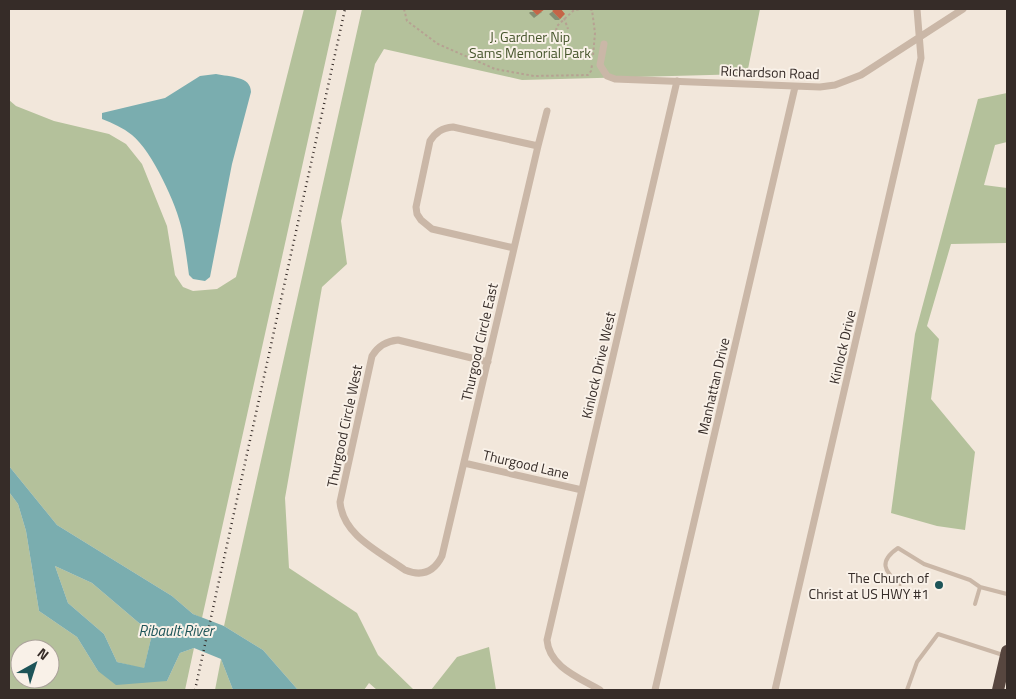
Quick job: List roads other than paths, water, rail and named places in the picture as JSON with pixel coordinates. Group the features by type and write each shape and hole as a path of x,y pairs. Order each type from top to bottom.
{"highway":[{"path":"998,690 1007,653"}],"street":[{"name":"Kinlock Drive","path":"775,690 921,58 917,9"},
{"name":"Richardson Road","path":"604,44 600,65 607,76 614,79 820,87 847,81 872,69 963,9"},
{"name":"Kinlock Drive West","path":"600,690 562,667 551,656 547,640 677,81"},
{"name":"Manhattan Drive","path":"655,690 795,87"},
{"name":"Thurgood Circle East","path":"426,573 433,569 442,556 547,111"},
{"path":"514,248 432,229 416,214 430,141 440,130 453,126 538,146"},
{"name":"Thurgood Circle West","path":"426,573 412,573 405,570 356,535 343,518 340,502 372,356 384,344 398,340 488,362"},
{"name":"Thurgood Lane","path":"464,463 582,490"}],"lane":[{"path":"900,584 887,574 885,566 888,556 898,548 924,564 970,580 980,588 1007,594"},
{"path":"975,604 980,588"},
{"path":"907,690 917,662 938,634 1007,653"}],"water":[{"path":"216,74 244,80 248,83 251,92 232,164 210,277 205,281 193,279 189,275 182,230 175,207 163,179 148,153 132,135 102,119 102,113 165,98 200,76"},
{"name":"Ribault River","path":"9,466 57,525 172,596 193,614 224,626 263,650 298,690 233,690 221,659 194,648 180,653 167,681 116,685 98,671 77,637 39,611 26,531 18,504 9,492","holes":["55,566 92,583 152,634 144,668 117,662 104,634 68,603"]}],"railway":[{"path":"195,690 345,9"}],"place":[{"name":"The Church of Christ at US HWY #1","path":"939,585"}],"park label":[{"name":"J. Gardner Nip Sams Memorial Park","path":"530,44"}]}
